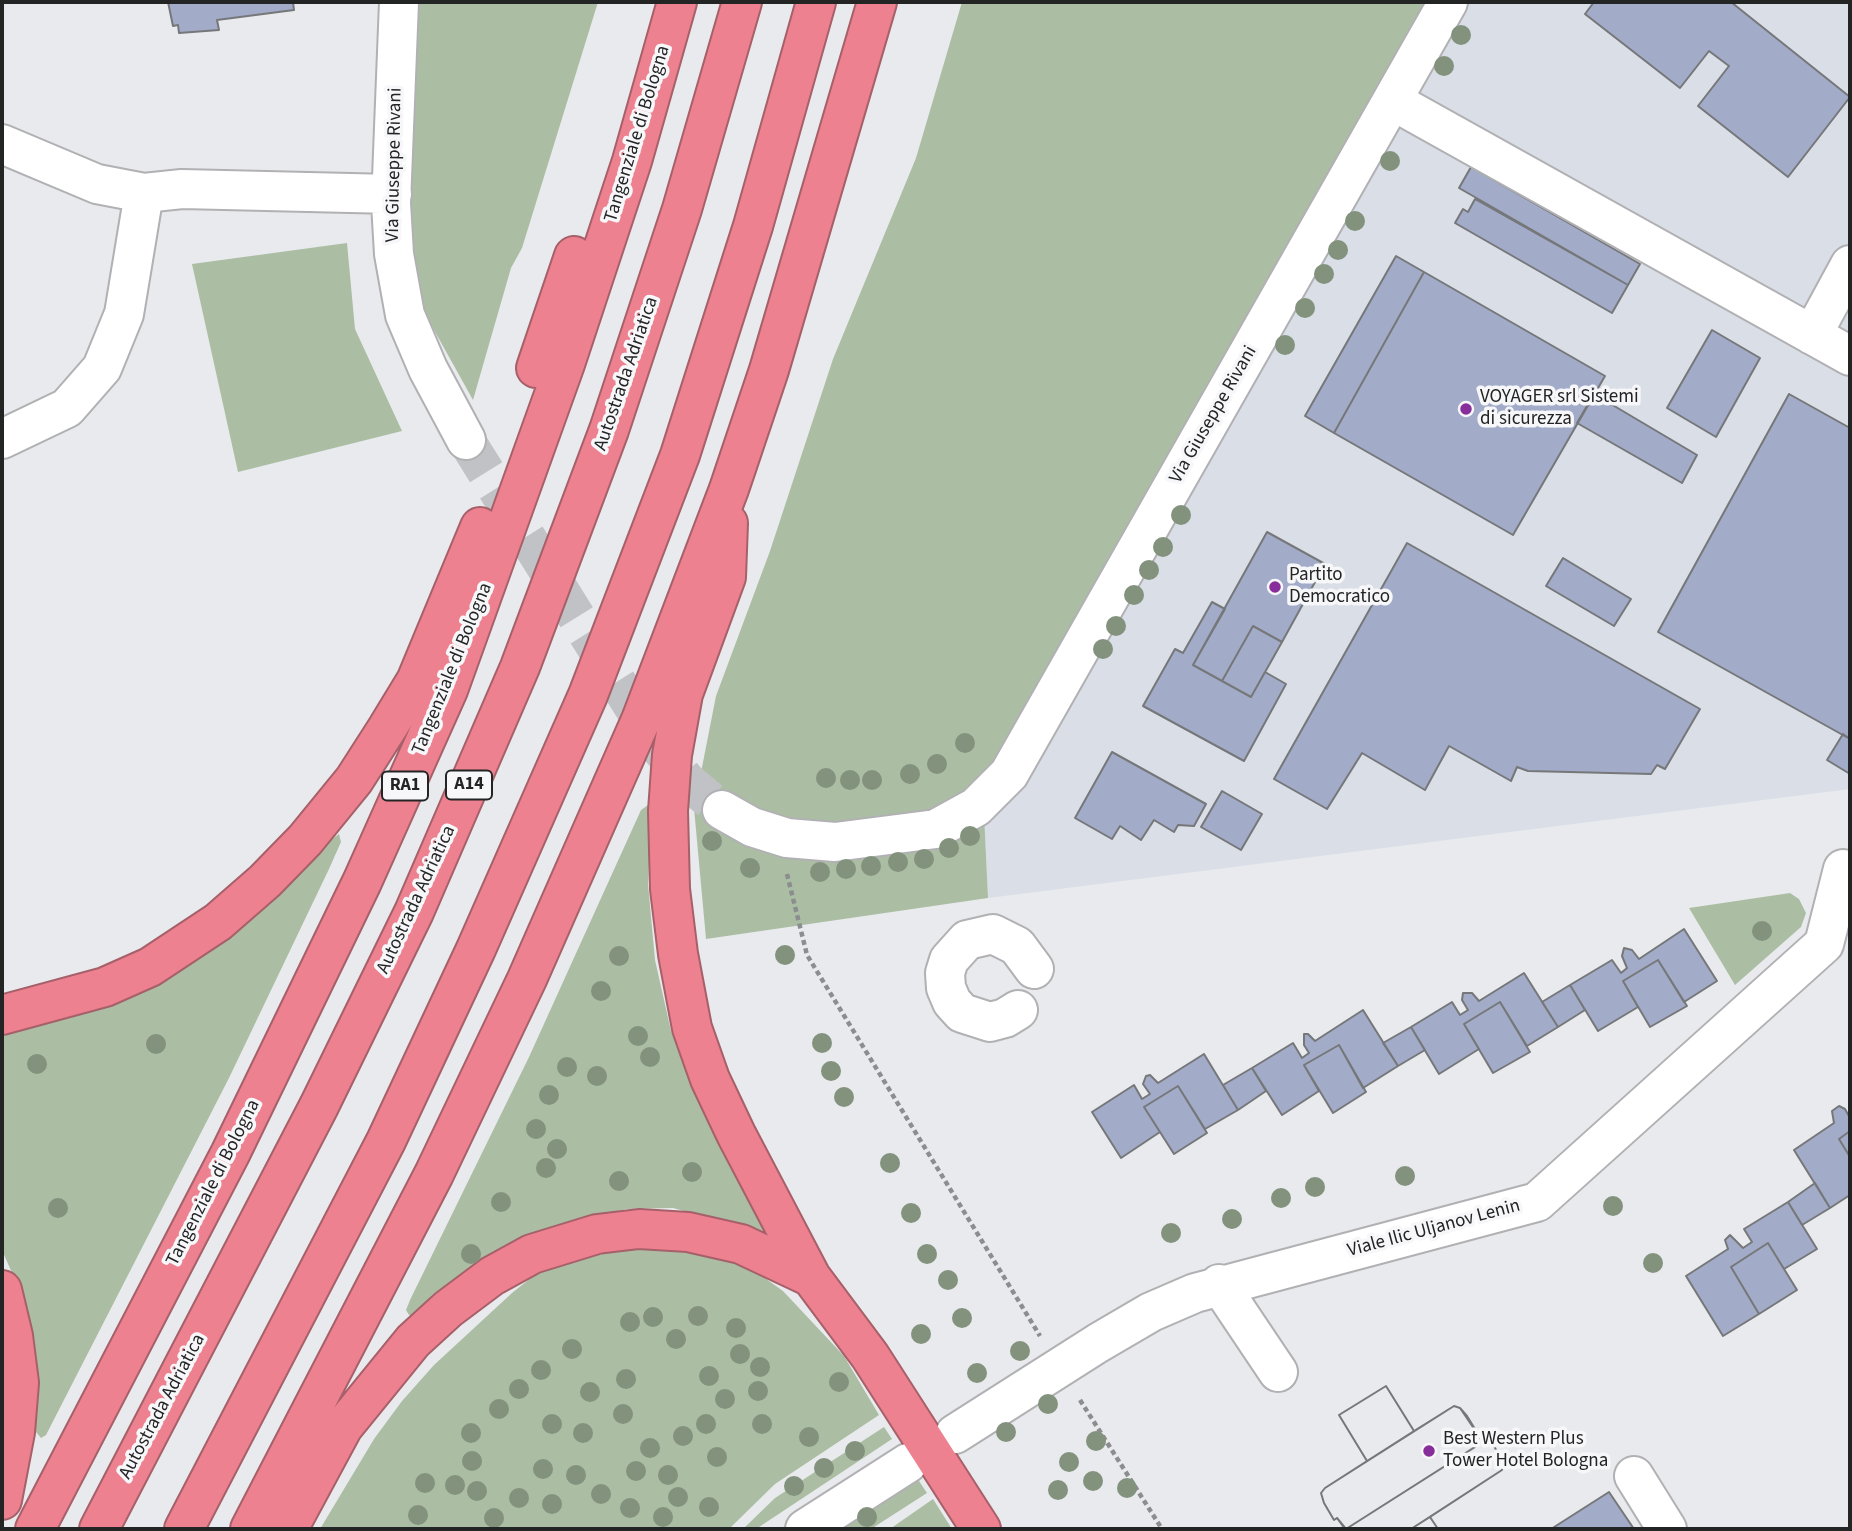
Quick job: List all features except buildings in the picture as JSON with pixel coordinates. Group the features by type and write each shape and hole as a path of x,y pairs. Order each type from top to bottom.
{"highway":[{"name":"Tangenziale di Bologna","path":"35,1529 241,1133 362,882 448,690 565,364 632,161 677,2"},
{"name":"Autostrada Adriatica","path":"99,1529 343,1057 414,912 520,667 609,430 682,209 742,2"},
{"path":"184,1529 386,1141 477,950 588,695 680,455 753,226 816,2"},
{"path":"250,1529 428,1186 527,979 641,720 729,489 810,240 877,2"},
{"path":"2,1015 105,987 181,949 265,881 305,840 354,780 416,681 471,553 521,414 555,306 625,116 661,56"},
{"path":"729,489 726,576 684,694 672,755 668,811 670,889 678,954 692,1028 710,1079 811,1277 870,1356 981,1529"},
{"path":"288,1529 343,1427 413,1341 448,1309 492,1276 532,1254 597,1234 639,1229 688,1232 741,1244 811,1277"},
{"path":"2,1290 13,1336 19,1383 15,1432 2,1500"}],"street":[{"name":"Via Giuseppe Rivani","path":"399,2 392,194 394,254 405,315 428,369 466,440"},
{"name":"Via Giuseppe Rivani","path":"725,811 833,828 933,810 969,789 1009,756 1034,728 1448,2"},
{"path":"1393,101 1850,356"},
{"path":"2,144 97,184 144,193 182,189 392,194"},
{"path":"2,439 67,408 102,368 124,314 144,193"},
{"path":"1812,335 1850,265"},
{"name":"Viale Ilic Uljanov Lenin","path":"955,1434 1151,1312 1219,1284 1537,1202 1824,944 1843,869"},
{"path":"1018,1010 1005,1018 990,1022 962,1013 952,1002 946,988 948,960 967,940 993,934 1017,946 1034,969"},
{"path":"1219,1284 1278,1372"},
{"path":"805,1529 908,1463"},
{"path":"1634,1476 1667,1529"}],"path":[{"path":"785,863 807,955 1059,1368 1163,1529"}],"shaded area":[{"path":"1446,2 1850,2 1850,789 988,898 983,792"}],"green space":[{"path":"414,2 598,2 522,248 511,268 473,400 414,294 404,229"},
{"path":"962,2 1446,2 983,792 988,898 706,939 694,808 716,696 770,551 833,359 916,158"},
{"path":"347,243 355,329 402,431 238,472 192,264"},
{"path":"648,805 651,814 648,884 655,960 671,1031 695,1095 766,1231 758,1232 673,1208 626,1209 579,1221 497,1252 432,1295 415,1316 409,1315 406,1310 410,1300 529,1057 641,810"},
{"path":"339,834 341,842 329,869 229,1078 46,1435 41,1438 36,1432 33,1344 26,1305 2,1250 2,1034 110,1002"},
{"path":"1790,893 1799,899 1806,913 1801,927 1735,985 1689,908"},
{"path":"676,1246 723,1257 755,1271 783,1291 844,1356 879,1415 775,1484 729,1529 320,1529 374,1439 402,1401 434,1365 542,1269 588,1251"},
{"path":"884,1427 892,1439 756,1529 743,1529 775,1498"},
{"path":"917,1478 927,1493 871,1529 837,1529"},
{"path":"933,1499 952,1529 890,1529 897,1524"}],"tunnel":[{"path":"466,440 656,744 688,782 722,810"}],"place":[{"name":"VOYAGER srl Sistemi di sicurezza","path":"1466,409"},
{"name":"Partito Democratico","path":"1275,587"},
{"name":"Best Western Plus Tower Hotel Bologna","path":"1429,1451"}]}
